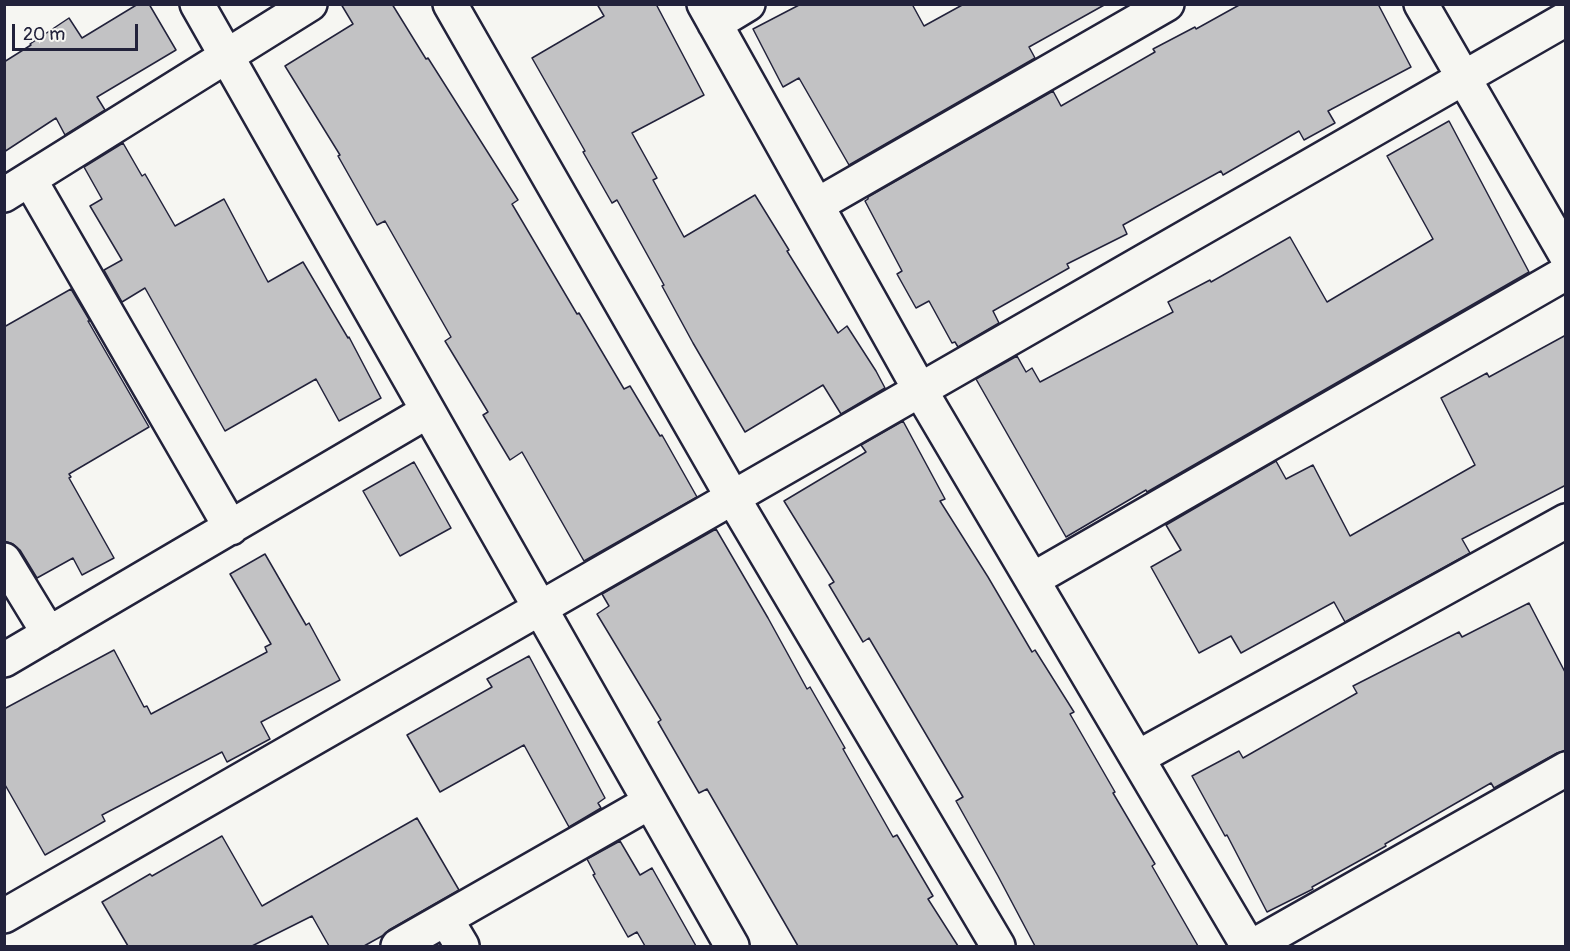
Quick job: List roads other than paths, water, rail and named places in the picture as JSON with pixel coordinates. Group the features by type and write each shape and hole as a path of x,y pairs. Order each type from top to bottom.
{"street":[{"path":"197,4 732,946"},
{"path":"231,528 17,187 310,4"},
{"path":"450,4 733,498 998,946"},
{"path":"748,4 710,14 920,390 1248,946"},
{"path":"817,205 1167,4"},
{"path":"1421,4 1566,255"},
{"path":"4,916 1566,19"},
{"path":"1032,580 1566,273"},
{"path":"4,660 428,411"},
{"path":"1137,758 1566,521"},
{"path":"4,560 49,634"},
{"path":"1253,946 1566,769"},
{"path":"398,946 650,802"},
{"path":"446,919 462,946"}]}
